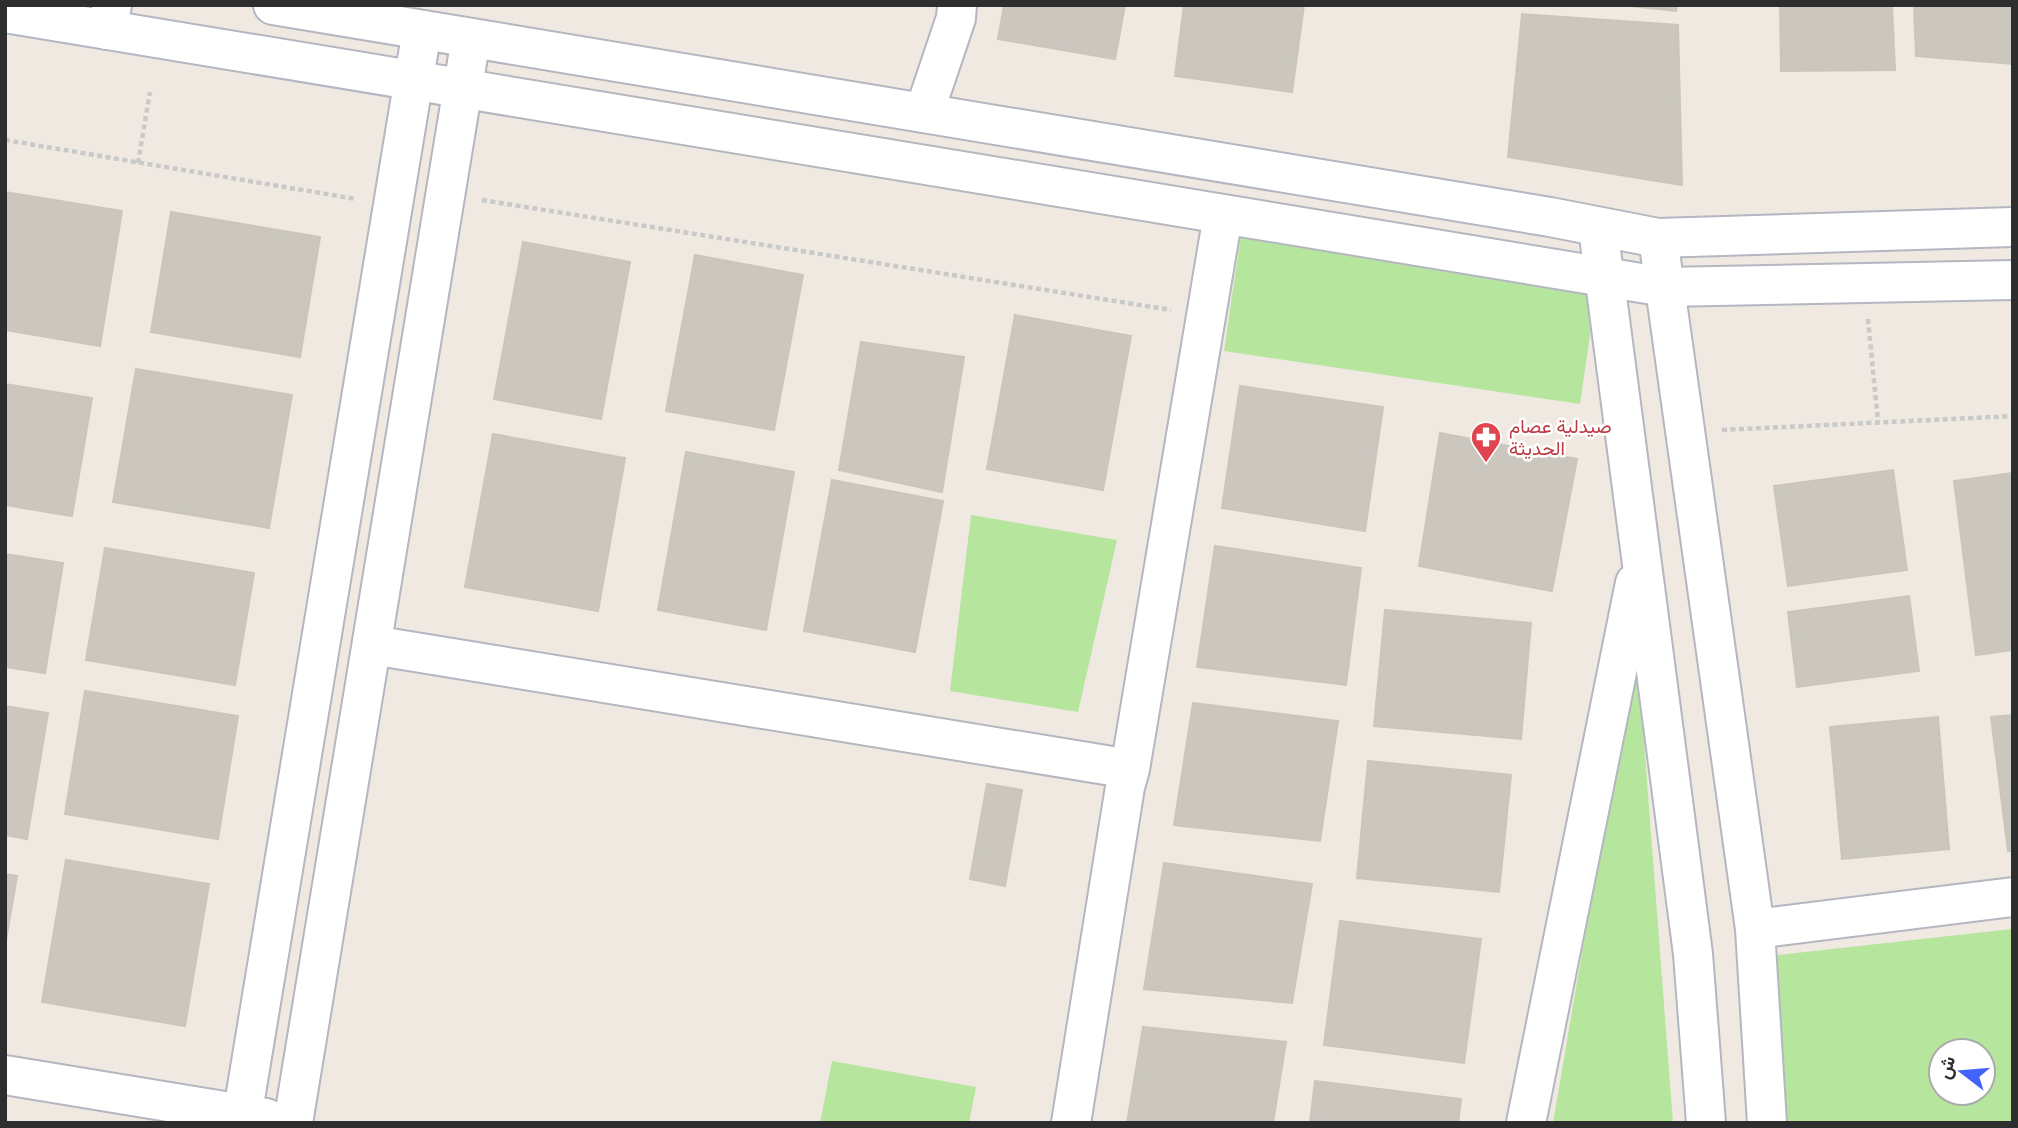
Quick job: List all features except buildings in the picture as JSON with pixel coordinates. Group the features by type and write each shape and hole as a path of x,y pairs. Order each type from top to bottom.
{"street":[{"path":"273,5 1550,217 1658,238 2013,227"},
{"path":"924,113 956,18 957,5"},
{"path":"5,13 109,18 463,89 1665,287 2013,279"},
{"path":"242,1119 422,30"},
{"path":"5,1075 242,1119 293,1123 471,38"},
{"path":"1071,1123 1125,787 1223,215"},
{"path":"1598,228 1693,954 1706,1123"},
{"path":"1658,238 1755,929 1767,1123"},
{"path":"1526,1123 1641,553"},
{"path":"372,645 1130,769"},
{"path":"1755,929 2013,897"}],"path":[{"path":"138,163 150,92"},
{"path":"5,140 392,205"},
{"path":"446,194 1206,316"},
{"path":"1864,283 1878,422"},
{"path":"1686,431 2013,416"}],"green space":[{"path":"1241,235 1597,287 1580,404 1224,351"},
{"path":"971,515 1117,540 1078,712 950,691"},
{"path":"1636,636 1673,1123 1553,1123"},
{"path":"2012,929 2013,1123 1779,1123 1761,957"},
{"path":"832,1061 976,1087 969,1123 820,1123"}],"place":[{"name":"صيدلية عصام الحديثة","path":"1486,464"}]}
